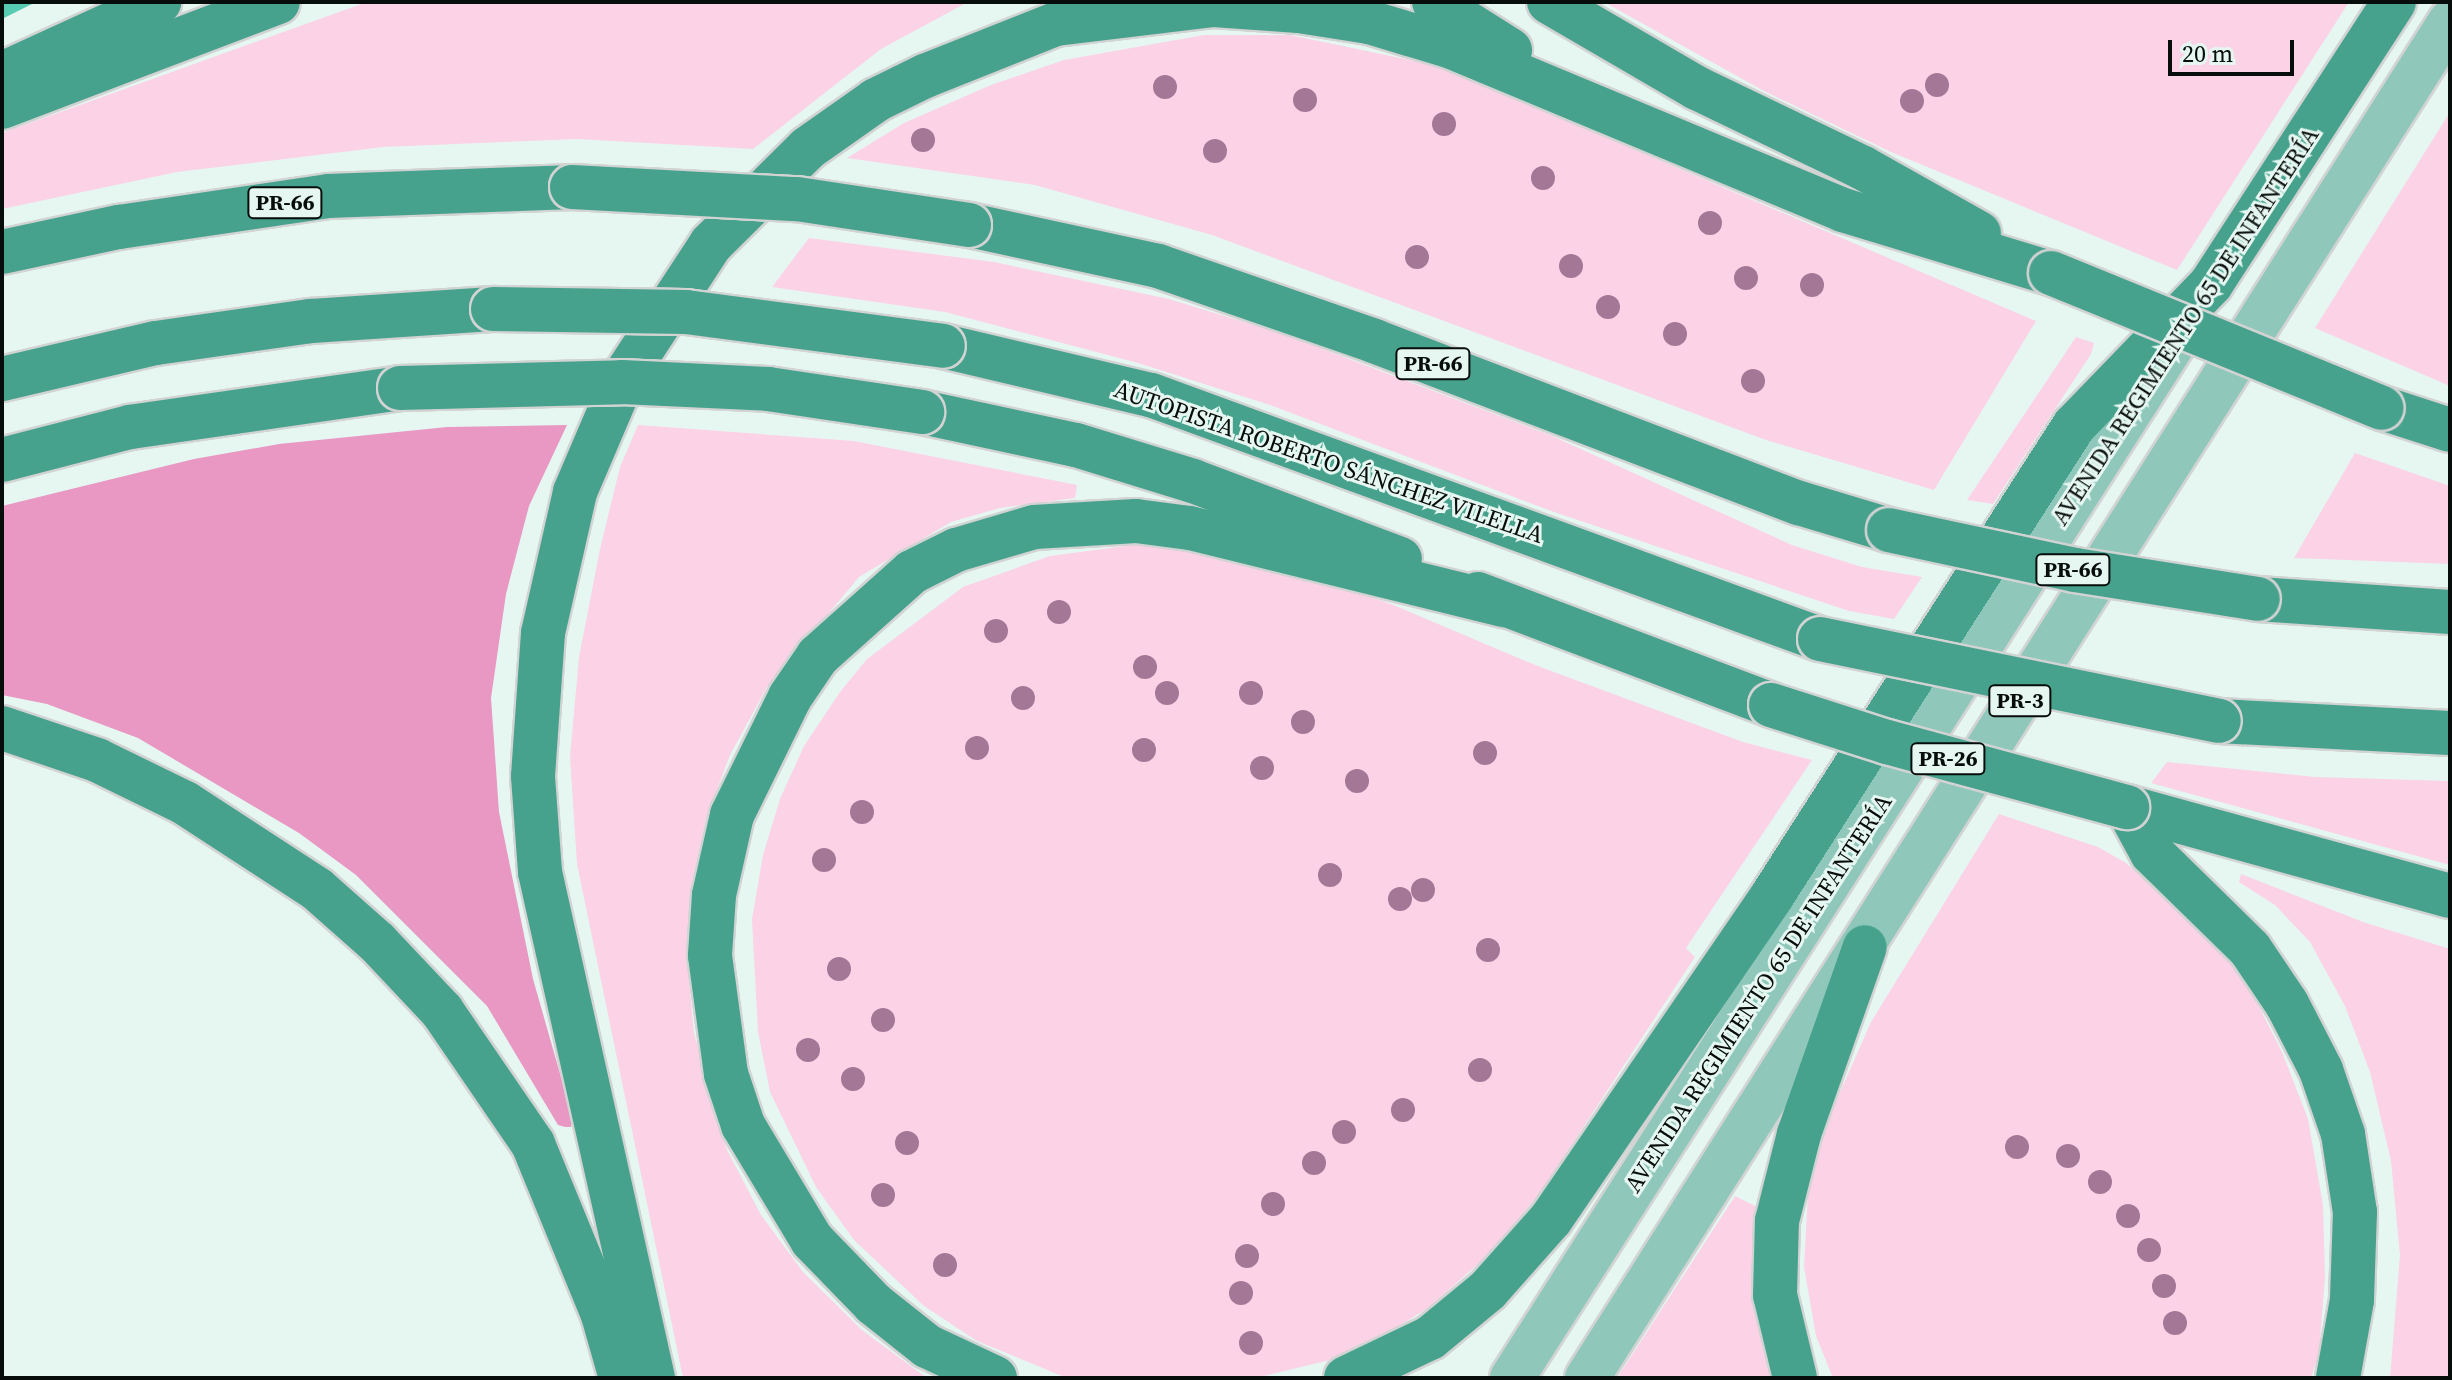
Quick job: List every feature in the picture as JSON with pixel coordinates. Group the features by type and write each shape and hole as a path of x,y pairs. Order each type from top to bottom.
{"highway":[{"path":"2,74 159,2"},
{"path":"2,107 278,2"},
{"path":"1434,2 1573,96"},
{"path":"1549,2 1697,88 1863,168 2051,273"},
{"name":"AVENIDA REGIMIENTO 65 DE INFANTERÍA","path":"2211,284 2394,2"},
{"path":"653,1378 540,872 535,716 549,604 575,492 597,432 624,377 711,244 808,148 876,100 985,48 1056,24 1214,5 1299,11 1369,22 1449,46 1843,210 2051,273 2382,408 2450,430"},
{"name":"PR-66","path":"2,252 119,227 329,196 572,187 797,199 969,225 1158,266 1374,341 1799,503 1889,530 2075,570 2258,599 2450,612"},
{"path":"1346,1378 1430,1338 1488,1290 1551,1219 1772,896 2074,426 2211,284"},
{"name":"AUTOPISTA ROBERTO SÁNCHEZ VILELLA","path":"2,379 156,343 265,327 493,309 686,312 943,346 1165,400 1820,639 2219,721 2450,733"},
{"path":"2,460 130,427 400,388 622,382 768,389 922,412 1076,445 1193,481 1344,534 1504,605"},
{"path":"995,1378 927,1346 874,1304 812,1240 764,1165 726,1074 710,955 714,895 732,815 790,697 818,656 912,572 956,550 1059,524 1136,521 1190,528 1504,605"},
{"name":"PR-26","path":"1504,605 1771,705 1887,742 2450,896"},
{"path":"2,728 97,760 185,803 305,881 377,942 442,1011 533,1144 603,1315 621,1378"},
{"path":"2127,807 2152,853 2250,949 2287,1004 2321,1070 2343,1134 2355,1212 2352,1300 2338,1378"},
{"path":"1795,1378 1775,1295 1777,1221 1799,1134 1865,947"}],"main road":[{"name":"PR-3","path":"1587,1378 1865,947 2450,22"},
{"name":"AVENIDA REGIMIENTO 65 DE INFANTERÍA","path":"1512,1378 2211,284"}],"shaded area":[{"path":"367,2 968,2 881,49 753,149 578,139 383,147 177,172 2,209 2,133"},
{"path":"1604,2 2349,2 2177,270 1891,152 1764,91"},
{"path":"1204,35 1290,35 1439,66 2036,321 1934,490 1766,440 1212,235 1035,185 847,158 904,123 991,85 1064,60"},
{"path":"2450,112 2450,386 2315,328"},
{"path":"809,238 994,262 1169,299 1283,334 1550,435 1792,545 1862,567 1922,577 1894,619 1849,611 1554,512 1270,405 1138,363 945,312 772,287"},
{"path":"2076,337 2094,343 2091,354 1993,504 1967,500"},
{"path":"567,425 529,506 506,594 491,698 499,812 533,979 573,1119 571,1127 558,1125 487,1006 356,875 299,833 138,738 47,704 2,695 2,506 194,459 279,444 447,427"},
{"path":"638,425 854,441 1077,485 1075,498 1000,508 951,522 859,577 767,687 730,755 706,819 690,891 687,958 694,1033 727,1150 761,1215 803,1272 862,1330 927,1378 683,1378 577,864 570,757 579,657 600,549 620,467"},
{"path":"2355,453 2450,486 2450,564 2294,558"},
{"path":"1140,544 1193,548 1289,570 1391,604 1535,665 1743,742 1812,760 1686,948 1695,957 1540,1193 1487,1256 1428,1308 1370,1344 1338,1358 1256,1378 1067,1378 977,1341 924,1306 854,1240 816,1187 770,1092 758,1032 752,919 763,855 780,799 804,746 840,692 867,659 963,587 1050,556"},
{"path":"2167,762 2315,777 2450,781 2450,865 2151,783"},
{"path":"1999,814 2098,847 2126,863 2214,941 2248,985 2282,1052 2308,1119 2323,1205 2325,1276 2319,1353 2311,1378 1833,1378 1816,1336 1804,1267 1808,1193 1826,1124 1871,1022"},
{"path":"2241,874 2363,922 2450,949 2450,1378 2390,1378 2400,1255 2391,1161 2370,1072 2345,1006 2310,942 2275,905 2239,882"},
{"path":"1735,1196 1767,1212 1773,1378 1617,1378"}],"building":[{"path":"2,2 36,2 2,19"}]}
